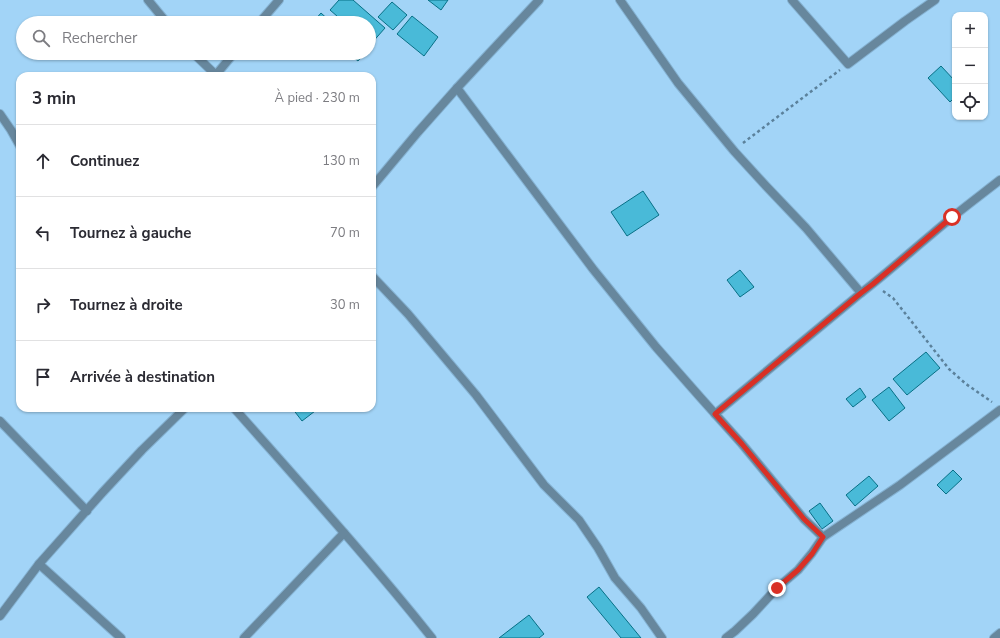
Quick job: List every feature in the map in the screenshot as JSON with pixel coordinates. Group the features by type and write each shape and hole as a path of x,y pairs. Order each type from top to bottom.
{"street":[{"path":"148,0 161,16"},
{"path":"266,16 279,0"},
{"path":"376,182 457,88 539,0"},
{"path":"620,0 678,83 734,151 806,228 861,293"},
{"path":"792,0 848,64 935,0"},
{"path":"200,60 212,72"},
{"path":"218,72 228,60"},
{"path":"457,88 593,269 656,347 739,440 804,519 823,537"},
{"path":"0,114 16,139"},
{"path":"715,414 933,233 1000,180"},
{"path":"376,280 408,314 476,395 544,485 579,520 598,548 615,578 641,608 662,638"},
{"path":"726,638 753,614 777,588 798,570 812,554 823,537 900,485 998,406"},
{"path":"0,616 39,564 142,450 181,412"},
{"path":"238,412 344,533 411,611 432,638"},
{"path":"0,421 86,511"},
{"path":"244,638 344,533"},
{"path":"39,564 121,638"},
{"path":"994,638 1000,633"}],"path":[{"path":"734,151 848,64"},
{"path":"873,284 893,298 950,369 966,384 990,402 998,406"}],"building":[{"path":"339,0 353,0 371,16 337,16 330,10"},
{"path":"428,0 448,0 441,10"},
{"path":"392,2 407,15 393,30 378,17"},
{"path":"412,16 438,37 424,56 397,34"},
{"path":"376,20 385,28 376,38"},
{"path":"941,66 952,78 952,100 950,102 928,78"},
{"path":"643,191 659,215 627,236 611,212"},
{"path":"740,270 754,287 740,297 727,280"},
{"path":"926,352 940,368 907,395 893,379"},
{"path":"889,387 905,408 889,421 872,400"},
{"path":"860,388 866,397 853,407 846,399"},
{"path":"295,412 314,412 302,421"},
{"path":"953,470 962,479 946,494 937,485"},
{"path":"869,476 878,486 855,506 846,495"},
{"path":"820,503 833,521 822,529 809,511"},
{"path":"599,587 641,638 621,638 587,597"},
{"path":"529,615 544,634 539,638 499,638"}],"route":[{"path":"777,588 798,570 812,554 823,537 804,519 715,414 952,217"}]}
